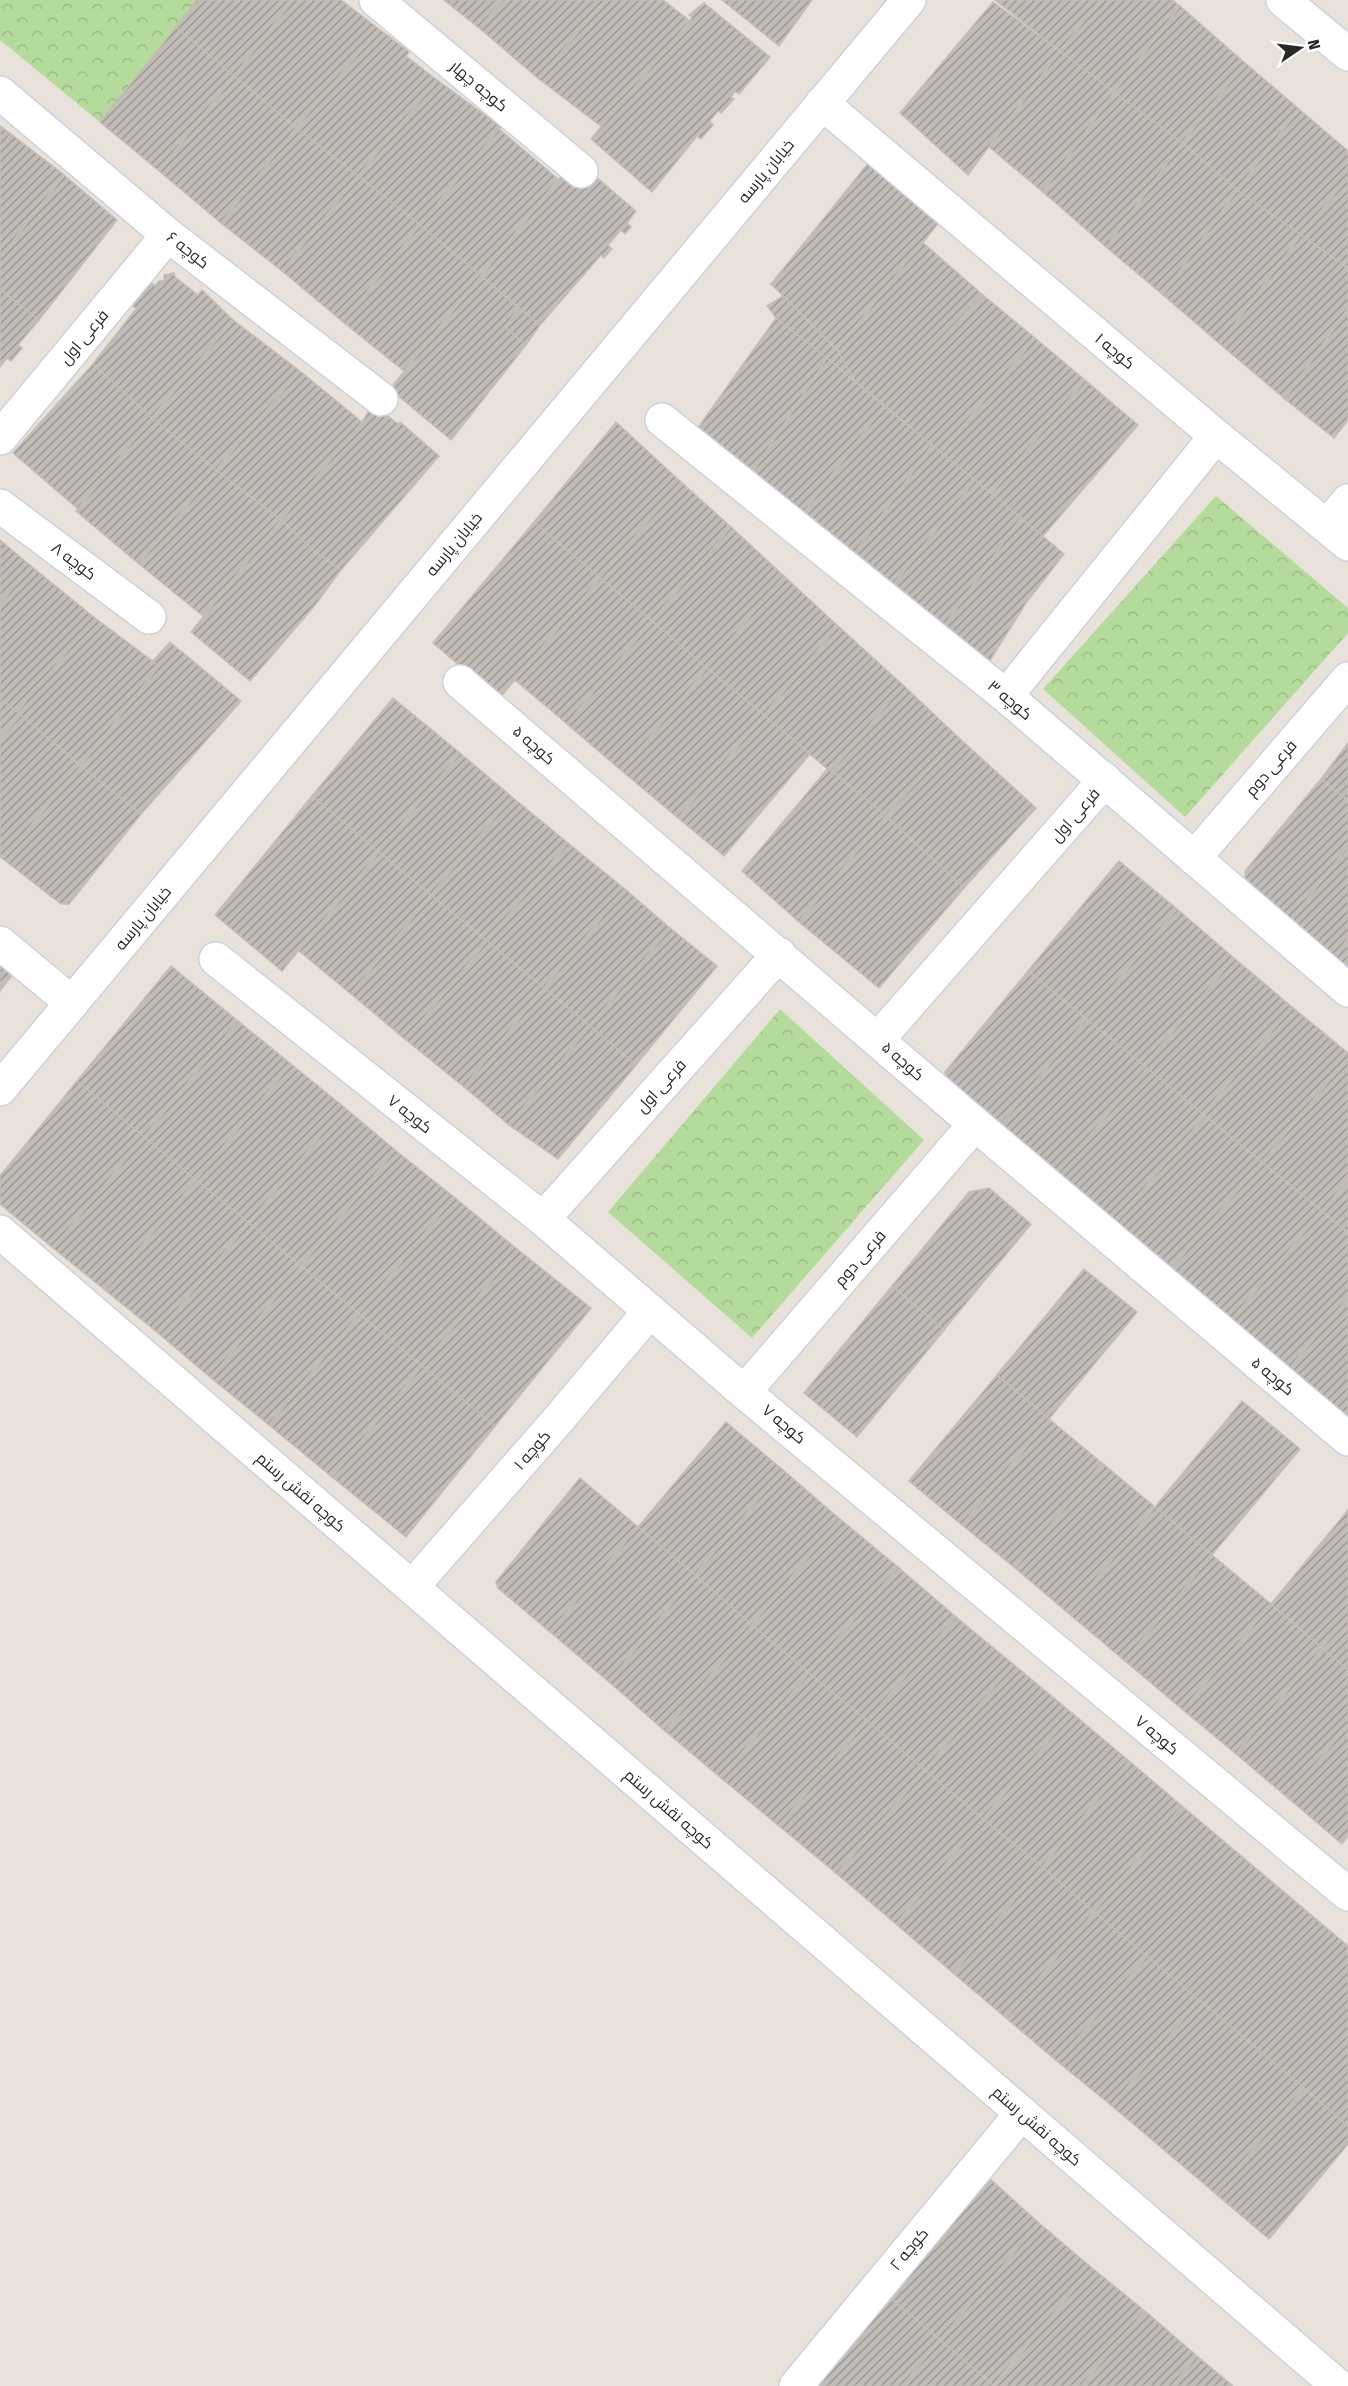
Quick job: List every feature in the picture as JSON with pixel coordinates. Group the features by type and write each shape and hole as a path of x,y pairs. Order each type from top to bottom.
{"street":[{"name":"کوچه چهار","path":"376,0 581,171"},
{"name":"خیابان پارسه","path":"0,1089 909,0"},
{"path":"1283,0 1348,54"},
{"name":"کوچه ۶","path":"0,93 168,235 381,399"},
{"name":"کوچه ۱","path":"822,103 1216,436 1338,535"},
{"name":"فرعی اول","path":"0,438 168,235"},
{"name":"کوچه ۳","path":"662,420 1006,696 1348,990"},
{"path":"1006,696 1216,436"},
{"path":"1338,535 1348,501"},
{"name":"کوچه ۸","path":"0,506 149,617"},
{"name":"فرعی دوم","path":"1194,858 1348,679"},
{"name":"کوچه ۵","path":"460,682 975,1124 1348,1438"},
{"name":"فرعی اول","path":"878,1039 1105,780"},
{"path":"0,943 72,1004"},
{"name":"فرعی اول","path":"543,1219 779,954"},
{"name":"کوچه ۷","path":"216,959 543,1219 744,1392 1348,1894"},
{"name":"فرعی دوم","path":"744,1392 975,1124"},
{"name":"کوچه نقش رستم","path":"0,1232 1338,2386"},
{"name":"کوچه ۱","path":"412,1587 650,1311"},
{"name":"کوچه ۲","path":"796,2386 1022,2113"}],"green space":[{"path":"0,0 197,0 100,122 0,40"},
{"path":"1216,496 1348,608 1348,633 1185,817 1043,689"},
{"path":"780,1009 924,1140 752,1338 608,1212"}],"building":[{"path":"197,0 293,0 234,76 176,27"},
{"path":"293,0 341,0 379,29 296,128 234,76"},
{"path":"444,0 503,0 479,28"},
{"path":"503,0 605,0 539,79 479,28"},
{"path":"605,0 663,0 690,21 602,127 539,79"},
{"path":"722,0 812,0 779,46"},
{"path":"995,0 1101,0 1060,51"},
{"path":"1101,0 1172,0 1180,6 1114,92 1060,51"},
{"path":"993,2 1060,51 968,175 900,113"},
{"path":"704,3 770,57 739,94 735,91 731,97 734,99 721,113 718,111 710,121 713,125 701,139 697,136 652,192 591,139 690,21 692,17 689,15"},
{"path":"1180,6 1245,63 1182,143 1114,92"},
{"path":"176,27 234,76 159,171 100,122"},
{"path":"379,29 409,52 406,56 437,80 358,176 296,128"},
{"path":"1060,51 1114,92 1043,192 989,147"},
{"path":"1245,63 1299,109 1237,190 1182,143"},
{"path":"234,76 296,128 221,223 159,171"},
{"path":"437,80 501,127 420,225 358,176"},
{"path":"1114,92 1182,143 1106,247 1043,192"},
{"path":"1299,109 1348,151 1348,178 1301,235 1237,190"},
{"path":"0,126 11,134 0,148"},
{"path":"296,128 358,176 282,271 221,223"},
{"path":"499,129 558,179 481,276 420,225"},
{"path":"11,134 64,175 0,258 0,148"},
{"path":"1182,143 1237,190 1163,295 1106,247"},
{"path":"575,159 636,211 627,223 631,227 625,234 621,230 608,245 612,249 604,258 601,255 540,325 481,276"},
{"path":"870,161 940,221 837,350 771,284"},
{"path":"64,175 117,220 39,320 0,289 0,258"},
{"path":"358,176 420,225 343,322 282,271"},
{"path":"1348,178 1348,268 1301,235"},
{"path":"1237,190 1301,235 1220,344 1163,295"},
{"path":"420,225 481,276 404,371 343,322"},
{"path":"1301,235 1348,268 1348,308 1285,399 1220,344"},
{"path":"922,242 983,295 881,402 855,381 837,350"},
{"path":"174,273 175,277 198,295 202,290 233,320 152,418 93,364 136,309 132,305 151,282 155,286 159,281 164,281 164,275"},
{"path":"481,276 519,308 505,327 526,345 451,440 390,389"},
{"path":"0,289 39,320 18,345 22,348 11,361 7,358 0,367"},
{"path":"983,295 1035,338 941,453 881,402"},
{"path":"783,296 837,350 855,381 776,318 767,306"},
{"path":"519,308 540,325 526,345 505,327"},
{"path":"1348,308 1348,420 1334,438 1285,399"},
{"path":"776,318 827,358 751,475 697,429"},
{"path":"233,320 300,371 216,470 152,418"},
{"path":"1035,338 1085,380 991,494 941,453"},
{"path":"827,358 884,406 801,516 751,475"},
{"path":"93,364 152,418 78,509 13,453"},
{"path":"300,371 362,422 281,520 216,470"},
{"path":"1085,380 1138,425 1043,536 991,494"},
{"path":"373,404 398,424 400,422 439,456 341,570 313,550 281,520 362,422"},
{"path":"884,406 932,445 852,557 801,516"},
{"path":"152,418 216,470 139,564 76,511"},
{"path":"616,422 681,482 600,578 534,522"},
{"path":"932,445 975,480 890,589 852,557"},
{"path":"216,470 281,520 203,616 139,564"},
{"path":"975,480 1021,518 941,630 890,589"},
{"path":"681,482 731,527 652,621 600,578"},
{"path":"1021,518 1064,554 1026,603 986,667 941,630"},
{"path":"281,520 313,550 341,570 316,604 250,681 191,632"},
{"path":"534,522 600,578 499,699 433,643"},
{"path":"731,527 784,576 707,668 652,621"},
{"path":"0,540 31,566 0,604"},
{"path":"31,566 95,618 17,712 0,698 0,604"},
{"path":"784,576 838,626 764,715 707,668"},
{"path":"600,578 652,621 567,724 515,680"},
{"path":"95,618 159,666 81,766 17,712"},
{"path":"652,621 707,668 622,771 567,724"},
{"path":"838,626 903,685 831,772 764,715"},
{"path":"170,642 241,701 141,814 81,766 159,666 152,662"},
{"path":"707,668 764,715 678,818 622,771"},
{"path":"903,685 958,737 886,816 831,772"},
{"path":"0,698 21,715 0,739"},
{"path":"393,698 460,753 379,852 312,796"},
{"path":"21,715 81,766 3,859 0,857 0,739"},
{"path":"764,715 810,754 724,856 678,818"},
{"path":"958,737 1036,808 964,888 886,816"},
{"path":"1348,743 1348,801 1321,779"},
{"path":"460,753 512,797 431,895 379,852"},
{"path":"81,766 141,814 69,904 61,904 3,859"},
{"path":"828,768 886,816 799,922 742,871"},
{"path":"1321,779 1348,801 1348,846 1289,923 1246,888 1245,871"},
{"path":"312,796 379,852 282,971 215,915"},
{"path":"512,797 568,843 487,941 431,895"},
{"path":"886,816 964,888 879,988 799,922"},
{"path":"568,843 625,889 544,988 487,941"},
{"path":"1348,846 1348,939 1333,957 1289,923"},
{"path":"379,852 431,895 351,994 299,951"},
{"path":"1119,861 1177,909 1086,1019 1028,971"},
{"path":"625,889 670,928 590,1026 544,988"},
{"path":"431,895 487,941 406,1040 351,994"},
{"path":"1177,909 1234,958 1144,1066 1086,1019"},
{"path":"670,928 717,966 636,1065 590,1026"},
{"path":"1348,939 1348,969 1333,957"},
{"path":"487,941 544,988 464,1087 406,1040"},
{"path":"1234,958 1292,1007 1203,1114 1144,1066"},
{"path":"0,962 14,973 0,991"},
{"path":"171,966 238,1021 144,1137 77,1081"},
{"path":"1028,971 1086,1019 1000,1126 946,1079 945,1072"},
{"path":"544,988 590,1026 509,1125 464,1087"},
{"path":"1292,1007 1348,1053 1348,1058 1262,1162 1203,1114"},
{"path":"1086,1019 1147,1068 1057,1174 1000,1126"},
{"path":"238,1021 291,1064 196,1180 144,1137"},
{"path":"590,1026 636,1065 558,1159 509,1125"},
{"path":"1348,1058 1348,1180 1322,1211 1262,1162"},
{"path":"291,1064 344,1107 249,1223 196,1180"},
{"path":"1147,1068 1205,1116 1116,1222 1057,1174"},
{"path":"77,1081 144,1137 53,1248 0,1204 0,1176"},
{"path":"344,1107 395,1150 301,1266 249,1223"},
{"path":"1205,1116 1262,1162 1171,1269 1116,1222"},
{"path":"144,1137 196,1180 105,1290 53,1248"},
{"path":"395,1150 454,1197 359,1314 301,1266"},
{"path":"1262,1162 1322,1211 1232,1319 1171,1269"},
{"path":"196,1180 249,1223 158,1333 105,1290"},
{"path":"1348,1180 1348,1233 1322,1211"},
{"path":"989,1188 1031,1224 944,1330 892,1286 969,1192"},
{"path":"454,1197 517,1249 422,1366 359,1314"},
{"path":"1322,1211 1348,1233 1348,1298 1289,1369 1232,1319"},
{"path":"249,1223 301,1266 211,1378 158,1333"},
{"path":"517,1249 591,1308 495,1426 422,1366"},
{"path":"301,1266 359,1314 269,1425 211,1378"},
{"path":"1084,1269 1137,1312 1049,1419 997,1375"},
{"path":"892,1286 944,1330 857,1437 804,1393"},
{"path":"1348,1298 1348,1416 1347,1418 1289,1369"},
{"path":"359,1314 422,1366 332,1477 269,1425"},
{"path":"422,1366 495,1426 406,1537 332,1477"},
{"path":"997,1375 1049,1419 962,1525 909,1481"},
{"path":"1242,1401 1300,1449 1212,1555 1155,1507"},
{"path":"1049,1419 1102,1463 1015,1568 962,1525"},
{"path":"726,1422 783,1470 695,1575 638,1527"},
{"path":"1102,1463 1155,1507 1068,1613 1015,1568"},
{"path":"783,1470 840,1519 752,1625 695,1575"},
{"path":"580,1478 638,1527 550,1632 498,1588 496,1582"},
{"path":"1155,1507 1212,1555 1125,1661 1068,1613"},
{"path":"1348,1510 1348,1617 1322,1648 1271,1604"},
{"path":"840,1519 898,1567 809,1673 752,1625"},
{"path":"638,1527 695,1575 609,1682 550,1632"},
{"path":"1212,1555 1271,1604 1183,1710 1125,1661"},
{"path":"898,1567 956,1617 867,1721 809,1673"},
{"path":"695,1575 752,1625 665,1731 609,1682"},
{"path":"1271,1604 1322,1648 1236,1754 1183,1710"},
{"path":"956,1617 1013,1664 925,1770 867,1721"},
{"path":"1348,1617 1348,1670 1322,1648"},
{"path":"752,1625 809,1673 721,1778 665,1731"},
{"path":"1322,1648 1348,1670 1348,1725 1288,1798 1236,1754"},
{"path":"1013,1664 1072,1713 983,1819 925,1770"},
{"path":"809,1673 867,1721 779,1826 721,1778"},
{"path":"1072,1713 1129,1761 1042,1867 983,1819"},
{"path":"867,1721 925,1770 837,1874 779,1826"},
{"path":"1348,1725 1348,1836 1342,1844 1288,1798"},
{"path":"1129,1761 1182,1806 1094,1912 1042,1867"},
{"path":"925,1770 983,1819 896,1924 837,1874"},
{"path":"1182,1806 1348,1946 1348,2126 1094,1912"},
{"path":"983,1819 1042,1867 953,1973 896,1924"},
{"path":"1042,1867 1094,1912 1006,2018 953,1973"},
{"path":"1094,1912 1147,1956 1058,2062 1006,2018"},
{"path":"1147,1956 1199,2000 1112,2106 1058,2062"},
{"path":"1199,2000 1304,2088 1216,2194 1112,2106"},
{"path":"1304,2088 1348,2126 1348,2144 1269,2239 1216,2194"},
{"path":"988,2177 1039,2223 940,2340 887,2295"},
{"path":"1039,2223 1092,2268 993,2385 940,2340"},
{"path":"1092,2268 1145,2311 1081,2386 994,2386"},
{"path":"887,2295 940,2340 902,2386 811,2386"},
{"path":"1145,2311 1197,2356 1172,2386 1081,2386"},
{"path":"940,2340 993,2385 902,2386"},
{"path":"1197,2356 1233,2386 1172,2386"}]}
